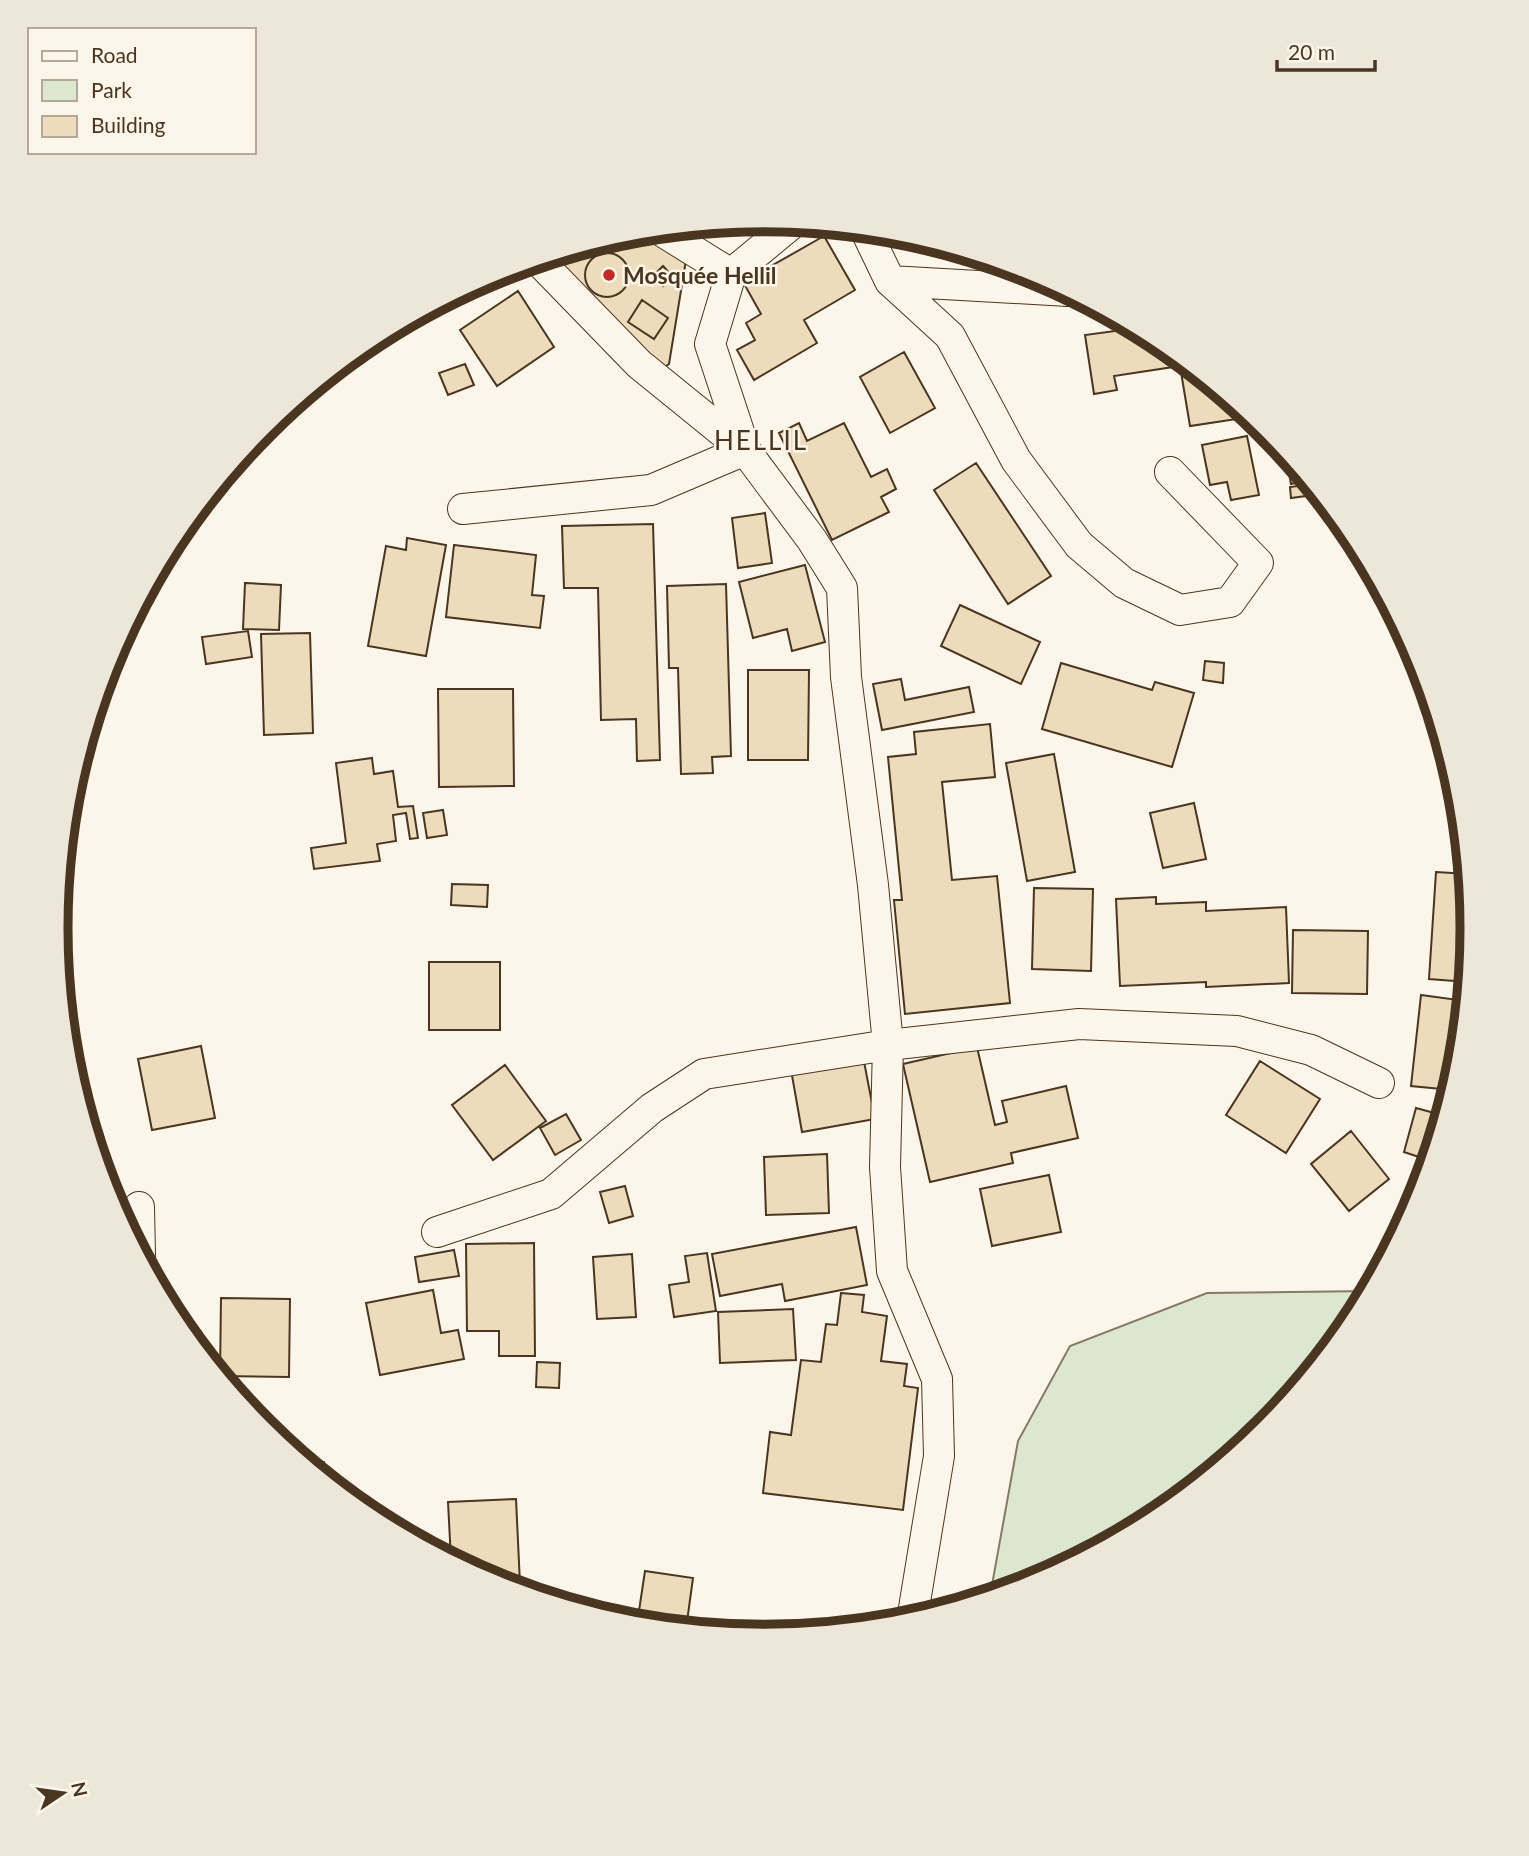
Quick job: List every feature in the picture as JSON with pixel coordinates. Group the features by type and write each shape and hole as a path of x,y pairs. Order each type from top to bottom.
{"street":[{"path":"745,450 710,344 732,274 782,232"},
{"path":"673,238 732,274"},
{"path":"870,240 890,281 950,336 1016,460 1079,545 1124,583 1180,610 1230,602 1258,563 1170,472"},
{"path":"545,268 639,364 745,450 812,540 842,588 846,677 873,885 888,1045 885,1167 892,1271 937,1379 939,1456 914,1608"},
{"path":"890,281 1041,289"},
{"path":"463,509 651,490 745,450"},
{"path":"437,1232 551,1194 652,1108 704,1074 888,1045 1079,1024 1237,1031 1311,1050 1379,1083"},
{"path":"139,1207 140,1235"}],"green space":[{"path":"1358,1291 1317,1352 1288,1387 1224,1451 1188,1480 1113,1531 1031,1571 992,1586 1018,1441 1070,1346 1207,1293"}],"building":[{"path":"824,236 855,290 804,320 817,343 754,380 737,350 755,340 746,323 761,314 743,282"},
{"path":"650,242 673,244 686,260 669,364 658,372 556,264 629,245"},
{"path":"607,253 616,254 623,259 628,266 628,284 623,291 616,296 607,297 598,296 591,291 586,284 585,275 586,266 591,259 598,254"},
{"path":"663,266 673,277 663,286 653,276"},
{"path":"518,291 554,347 497,386 460,330"},
{"path":"642,300 668,318 654,339 628,322"},
{"path":"1121,330 1175,367 1114,376 1117,390 1094,394 1085,335"},
{"path":"904,352 935,408 890,433 860,377"},
{"path":"465,364 474,385 448,395 439,373"},
{"path":"1181,371 1239,419 1190,426"},
{"path":"799,423 807,441 844,423 871,477 887,469 896,489 881,497 889,512 832,540 779,433"},
{"path":"1247,436 1259,495 1231,500 1227,482 1210,485 1202,445"},
{"path":"976,463 1051,576 1008,604 934,490"},
{"path":"1288,470 1299,482 1291,484"},
{"path":"1302,485 1310,496 1291,498 1290,487"},
{"path":"765,513 772,563 738,568 732,518"},
{"path":"653,524 660,760 637,761 636,719 601,720 598,588 564,588 562,526"},
{"path":"407,538 446,545 426,656 368,646 386,546 406,550"},
{"path":"454,545 536,555 532,595 544,596 540,628 446,617"},
{"path":"805,565 825,642 792,651 787,629 753,638 739,582"},
{"path":"245,583 281,585 279,630 243,629"},
{"path":"726,584 731,756 712,757 713,773 681,774 678,668 669,668 667,586"},
{"path":"960,605 1040,642 1021,684 941,646"},
{"path":"248,631 252,657 206,664 202,637"},
{"path":"310,633 313,733 264,735 261,634"},
{"path":"1205,661 1224,663 1223,683 1203,680"},
{"path":"1061,663 1152,690 1155,682 1194,693 1172,767 1042,729"},
{"path":"748,670 809,670 808,760 748,760"},
{"path":"901,679 905,700 969,687 974,712 882,730 873,684"},
{"path":"438,689 513,689 514,786 439,787"},
{"path":"990,724 995,777 942,782 952,880 997,876 1010,1003 905,1014 894,900 902,900 888,757 916,754 914,732"},
{"path":"1054,754 1075,872 1027,881 1006,763"},
{"path":"372,758 374,774 393,771 398,807 413,806 418,838 410,839 406,813 393,815 396,841 377,844 380,861 314,869 311,848 346,843 336,763"},
{"path":"1194,803 1206,859 1163,868 1150,813"},
{"path":"443,810 447,835 427,838 423,813"},
{"path":"1436,872 1458,873 1461,928 1458,981 1429,979"},
{"path":"452,884 488,885 487,907 451,905"},
{"path":"1034,888 1093,889 1091,971 1032,969"},
{"path":"1156,897 1156,904 1206,902 1206,911 1286,907 1289,983 1206,987 1206,982 1120,986 1116,899"},
{"path":"1293,930 1368,931 1367,994 1292,993"},
{"path":"429,962 500,962 500,1030 429,1030"},
{"path":"1421,995 1457,1000 1441,1089 1411,1086"},
{"path":"201,1046 215,1118 152,1130 138,1059"},
{"path":"977,1047 995,1125 1007,1122 1002,1101 1066,1086 1078,1138 1011,1153 1013,1163 930,1182 903,1064"},
{"path":"862,1051 875,1119 802,1132 790,1064"},
{"path":"1260,1061 1320,1099 1286,1153 1226,1115"},
{"path":"505,1065 546,1121 493,1160 452,1105"},
{"path":"1416,1108 1435,1113 1422,1158 1404,1152"},
{"path":"566,1114 581,1140 555,1155 540,1128"},
{"path":"1351,1131 1389,1179 1349,1211 1311,1164"},
{"path":"827,1154 829,1213 766,1215 764,1157"},
{"path":"1049,1175 1061,1232 992,1246 980,1189"},
{"path":"625,1186 633,1216 609,1223 600,1192"},
{"path":"856,1227 867,1285 785,1301 782,1284 720,1296 712,1254"},
{"path":"534,1243 535,1356 499,1356 499,1331 467,1331 466,1244"},
{"path":"454,1250 459,1276 419,1282 415,1257"},
{"path":"707,1253 716,1311 674,1317 669,1285 689,1282 685,1256"},
{"path":"632,1254 636,1317 597,1319 593,1257"},
{"path":"433,1290 441,1333 458,1330 464,1359 380,1375 366,1303"},
{"path":"841,1293 864,1295 862,1312 887,1316 881,1361 907,1364 904,1386 918,1388 903,1510 763,1493 770,1432 791,1435 801,1360 821,1362 826,1324 837,1325"},
{"path":"221,1298 290,1299 289,1377 232,1376 220,1362"},
{"path":"793,1309 796,1360 720,1363 718,1312"},
{"path":"537,1362 560,1363 559,1388 536,1387"},
{"path":"516,1499 520,1579 450,1549 448,1502"},
{"path":"645,1571 693,1578 687,1619 639,1613"}],"place":[{"name":"Mosquée Hellil","path":"609,275"}],"district":[{"name":"HELLIL","path":"761,440"}]}
